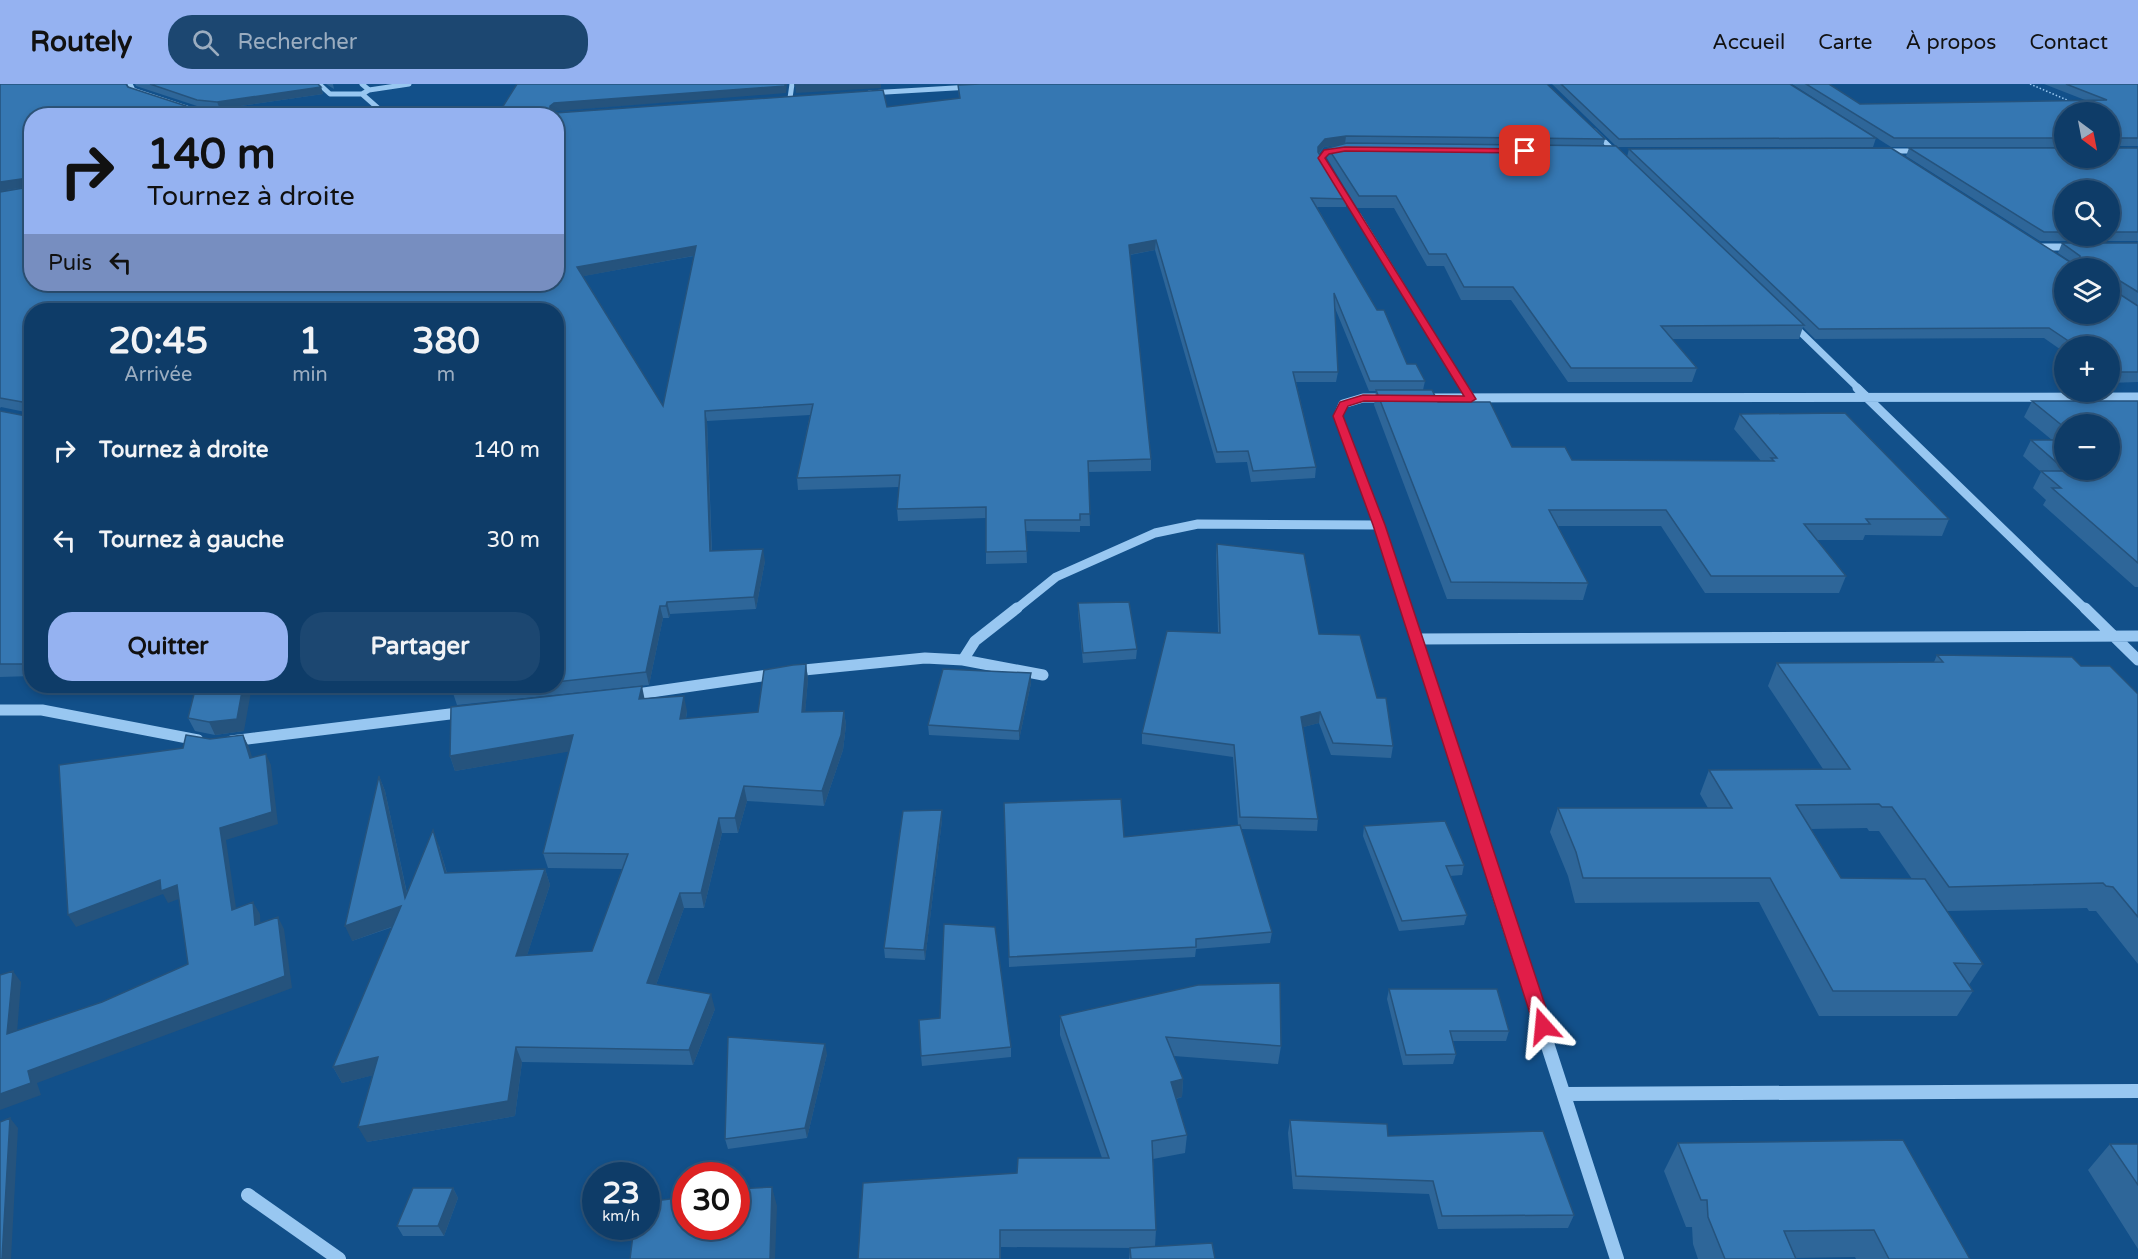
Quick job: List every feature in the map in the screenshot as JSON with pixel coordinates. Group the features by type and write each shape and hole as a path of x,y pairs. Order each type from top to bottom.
{"street":[{"path":"130,84 133,90 187,108"},
{"path":"319,84 330,94 362,94 369,90 409,84"},
{"path":"362,84 369,90"},
{"path":"790,98 792,84"},
{"path":"860,94 975,87"},
{"path":"362,94 378,108"},
{"path":"779,99 802,97"},
{"path":"1584,122 1615,152"},
{"path":"1878,148 1889,151 1936,151"},
{"path":"1345,149 1326,152 1321,158 1471,399"},
{"path":"1889,151 1899,158"},
{"path":"1603,152 1615,152 1625,156"},
{"path":"2028,241 2046,252"},
{"path":"2038,247 2082,247"},
{"path":"1784,316 2138,660"},
{"path":"1411,398 2138,397"},
{"path":"1399,398 1363,398 1343,404 1338,416 1379,525 1617,1259"},
{"path":"963,660 975,640 1056,577 1155,533 1198,524 1379,525"},
{"path":"1416,639 2138,636"},
{"path":"613,697 819,668 925,658 963,660 1043,675"},
{"path":"0,710 42,710 215,743 474,711"},
{"path":"1565,1094 2138,1091"},
{"path":"248,1195 339,1259"}],"path":[{"path":"2030,84 2073,102"}],"building":[{"path":"0,84 126,84 128,87 188,108 24,108 24,179 0,182"},
{"path":"150,84 318,84 321,87 217,102 197,100"},
{"path":"517,84 785,84 785,86 554,103 550,108 502,108"},
{"path":"980,84 1547,84 1605,139 1346,136 1325,139 1318,147 1318,152 1347,199 1311,198 1377,310 1384,310 1407,364 1416,364 1425,381 1370,381 1334,293 1338,372 1293,372 1316,467 1253,471 1248,451 1217,452 1156,240 1129,245 1151,459 1088,461 1090,514 1080,514 1080,520 1025,520 1027,551 986,552 986,507 897,509 900,475 797,478 813,404 705,411 710,551 763,549 754,597 667,602 666,606 660,606 646,672 564,681 564,303 24,303 24,402 0,398 0,192 24,188 24,291 564,291 564,112 883,90 887,107 960,98 958,85","holes":["696,246 663,406 577,267"]},
{"path":"1561,84 1790,84 1876,138 1619,139"},
{"path":"1806,84 1829,84 1860,104 2107,100 2066,84 2138,84 2138,138 2120,138 2120,102 2054,102 2054,138 1894,138"},
{"path":"1347,143 1616,146 1804,325 1661,326 1697,368 1571,368 1513,287 1464,287 1446,254 1429,254 1396,196 1359,196 1328,148"},
{"path":"1891,148 2064,258 2054,258 2054,324 2120,324 2120,294 2138,306 2138,372 2120,372 2120,336 2061,336 2049,328 1819,329 1629,149"},
{"path":"1909,148 2054,148 2054,168 2120,168 2120,148 2138,148 2138,232 2120,232 2120,180 2054,180 2054,232 2044,232"},
{"path":"2120,243 2138,243 2138,292 2120,281 2120,258 2080,258 2066,246 2120,246"},
{"path":"1376,390 1432,390 1438,402 1490,402 1512,447 1565,447 1572,460 1774,461 1771,458 1777,458 1740,414 1845,413 1949,519 1866,519 1870,524 1804,524 1846,576 1711,576 1666,510 1549,510 1588,583 1451,582"},
{"path":"2032,401 2138,401 2138,563 2052,488 2061,488 2041,471 2054,471 2054,480 2120,480 2120,414 2054,414 2054,419"},
{"path":"0,411 24,416 24,664 0,664"},
{"path":"2031,440 2054,440 2054,460"},
{"path":"1217,544 1304,554 1319,634 1360,635 1377,698 1386,698 1393,746 1333,743 1320,712 1301,717 1318,819 1240,817 1234,745 1142,733 1167,631 1220,633"},
{"path":"1129,602 1137,649 1083,653 1078,603"},
{"path":"1937,655 2072,657 2081,666 2110,666 2138,694 2138,917 2113,887 2103,883 1949,887 1892,807 1882,807 1879,804 1796,805 1841,878 1925,879 1983,964 1954,963 1973,991 1833,991 1770,878 1583,878 1576,852 1558,808 1732,808 1709,770 1850,769 1777,663 1943,662"},
{"path":"806,664 802,712 844,711 841,735 822,791 744,786 735,818 719,818 701,893 680,893 647,983 711,994 689,1050 516,1047 508,1101 358,1127 378,1057 333,1067 401,906 345,926 379,776 405,898 433,830 445,873 545,869 516,956 592,951 628,854 543,853 573,735 450,756 451,707 642,686 639,699 684,696 680,719 758,712 764,670"},
{"path":"943,669 1031,673 1019,731 928,725"},
{"path":"194,693 242,693 237,719 209,722 188,718"},
{"path":"186,735 210,739 243,735 250,758 266,754 272,812 220,828 232,910 253,902 255,925 278,917 285,976 28,1071 31,1083 0,1094 0,975 13,971 7,1034 102,1002 188,964 177,885 161,891 160,880 68,915 59,765 183,748"},
{"path":"1121,799 1124,837 1240,825 1272,932 1196,939 1196,947 1009,957 1004,803"},
{"path":"942,810 924,950 884,948 903,811"},
{"path":"1445,821 1464,865 1446,866 1467,915 1402,921 1364,826"},
{"path":"944,924 995,927 1011,1047 921,1056 919,1020 940,1018"},
{"path":"1280,983 1281,1046 1166,1037 1183,1079 1171,1082 1187,1135 1152,1141 1156,1230 1000,1230 1000,1259 858,1259 863,1183 1017,1173 1018,1158 1109,1158 1060,1016 1198,985"},
{"path":"1389,989 1497,989 1509,1031 1450,1031 1456,1054 1406,1055"},
{"path":"728,1037 825,1044 805,1128 725,1139"},
{"path":"10,1118 2,1259 0,1259 0,1122"},
{"path":"1290,1120 1387,1124 1388,1136 1543,1131 1574,1215 1442,1216 1433,1181 1296,1176"},
{"path":"1903,1140 1970,1259 1889,1259 1874,1230 1784,1231 1796,1259 1725,1259 1708,1217 1707,1200 1701,1200 1678,1143"},
{"path":"2110,1144 2138,1144 2138,1185"},
{"path":"772,1187 770,1259 630,1259 632,1240 660,1240 660,1200 672,1199 672,1240 750,1240 750,1188"},
{"path":"413,1188 453,1188 438,1226 397,1226"},
{"path":"1212,1243 1215,1259 1131,1259 1130,1248"}],"route":[{"path":"1525,151 1345,149 1326,152 1321,158 1471,399 1363,398 1343,404 1338,416 1379,525 1543,1026"}]}
